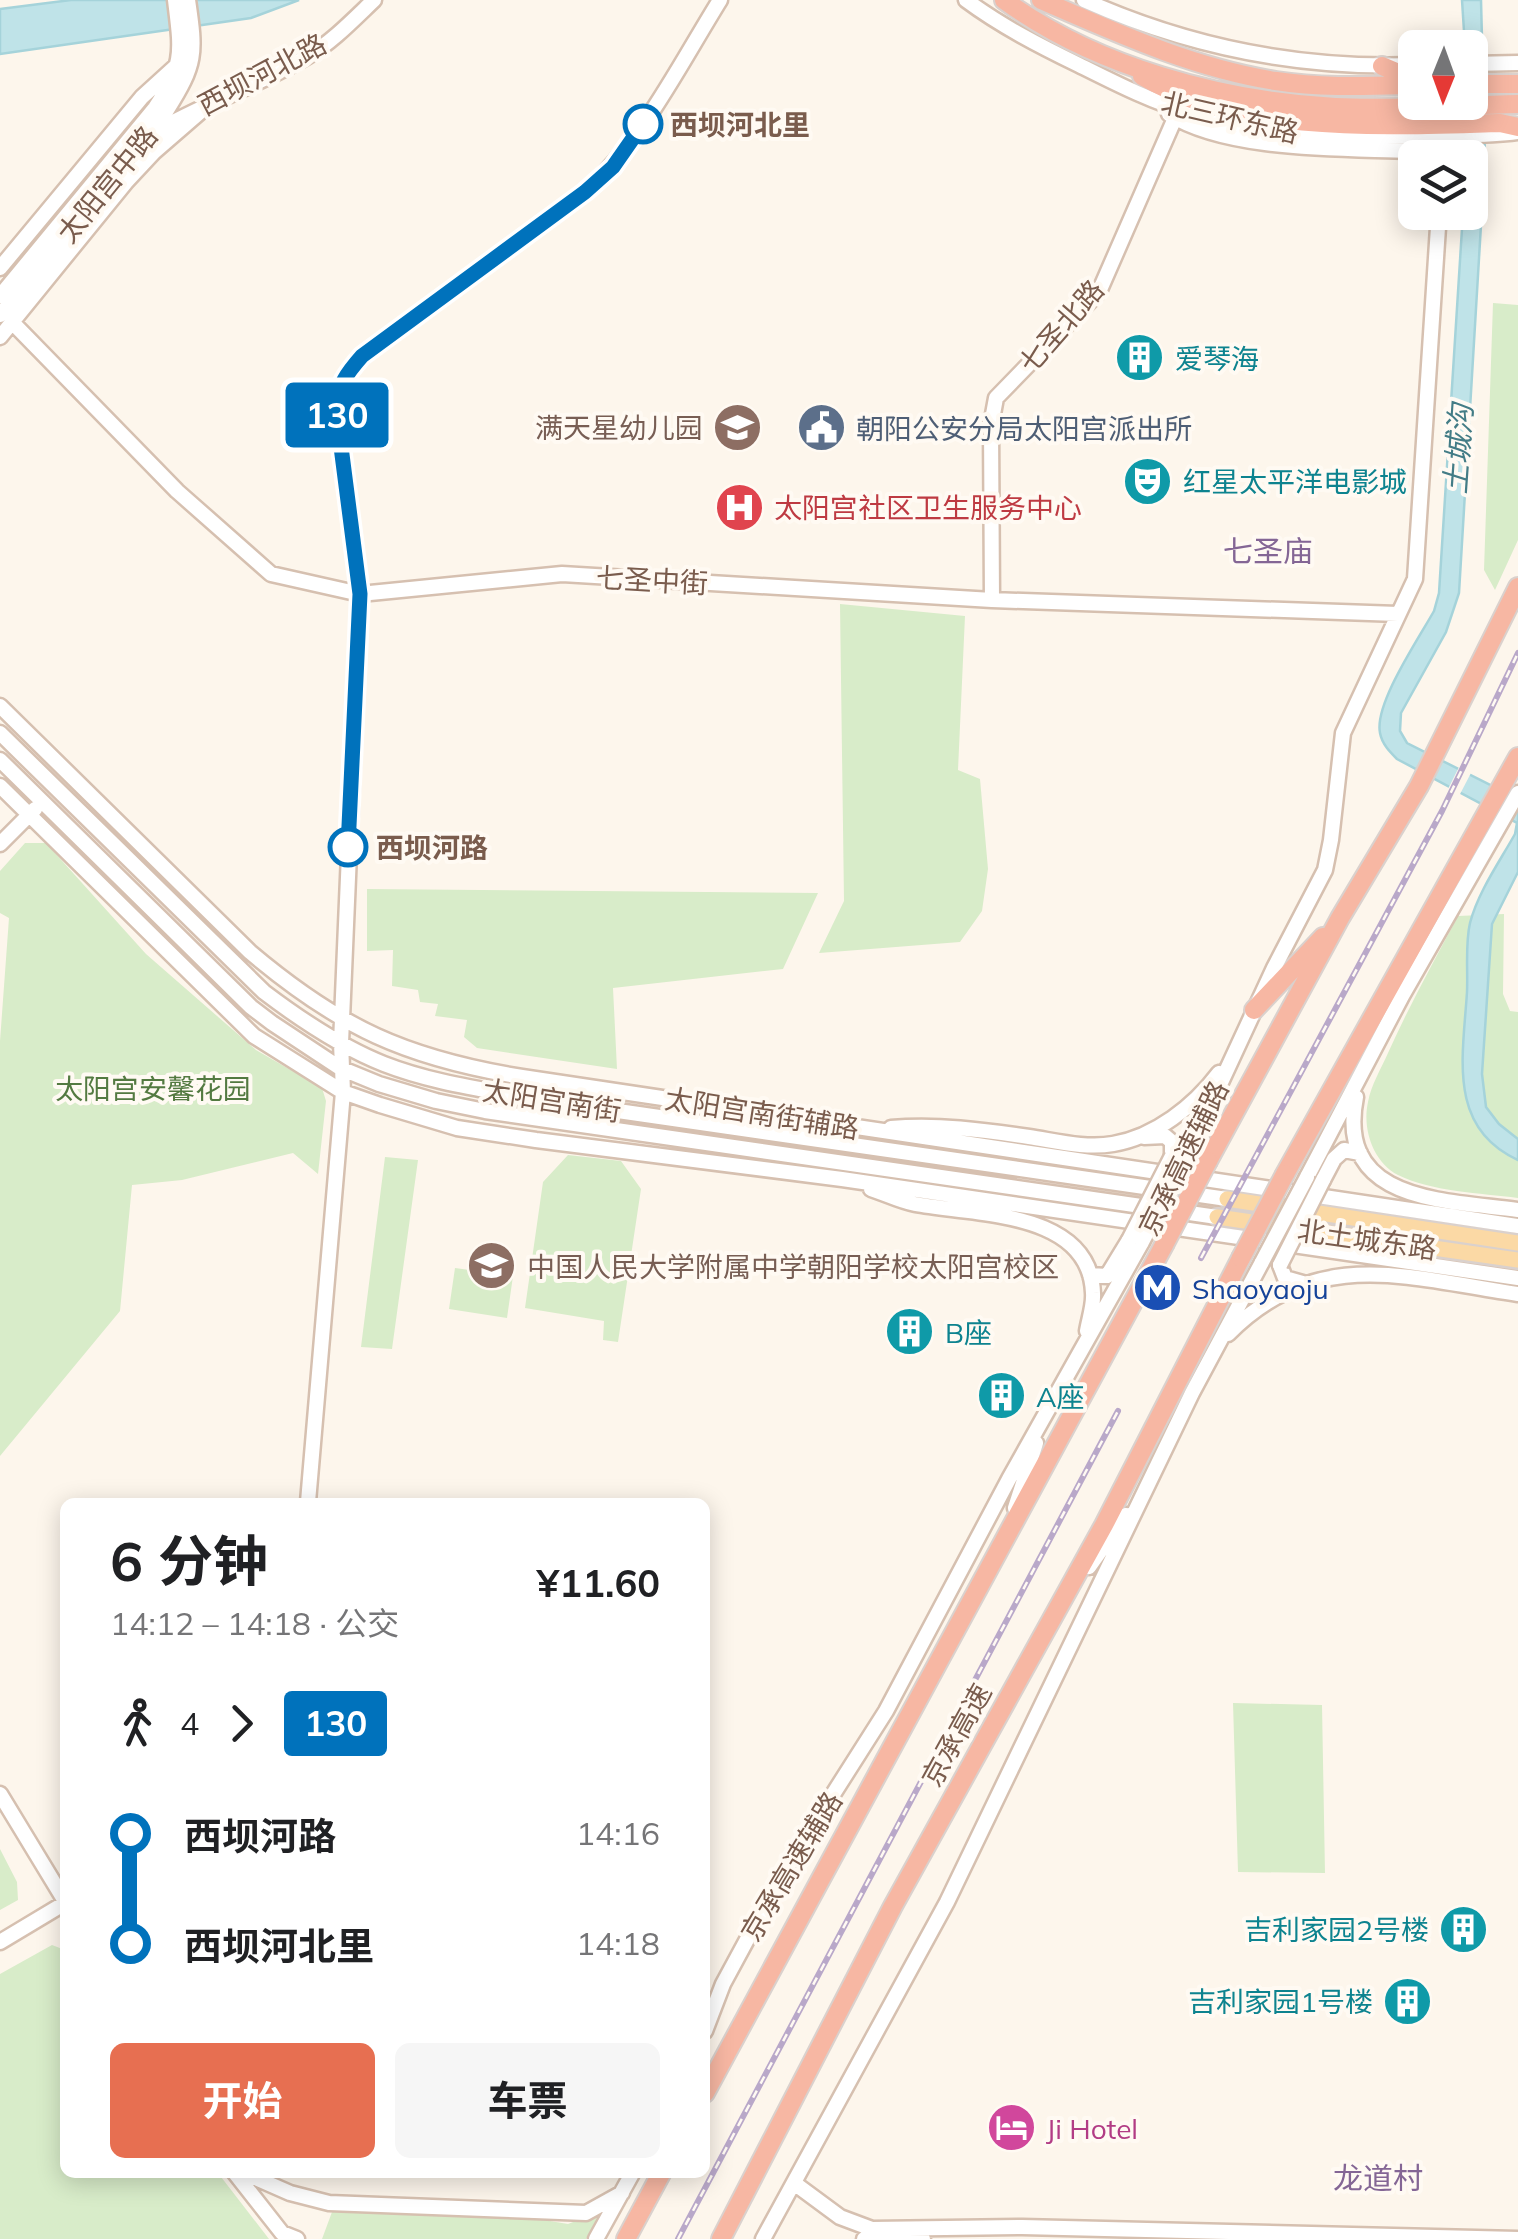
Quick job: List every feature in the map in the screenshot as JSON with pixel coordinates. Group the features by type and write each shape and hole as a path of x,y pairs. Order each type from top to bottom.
{"highway":[{"path":"1004,0 1169,92 1246,112 1328,123 1500,123 1518,130"},
{"path":"1042,0 1146,45 1226,70 1276,81 1335,87 1398,83"},
{"path":"1120,62 1266,100 1335,107 1514,104"},
{"path":"1382,66 1398,74"},
{"path":"1254,1010 1340,918 1418,786 1518,587"},
{"path":"1402,996 1424,928 1489,829 1518,757"},
{"name":"京承高速","path":"710,2084 1340,918"},
{"name":"京承高速","path":"722,2239 893,1906 1056,1612 1284,1174 1424,928"},
{"path":"626,2239 659,2178"}],"main road":[{"name":"北土城东路","path":"1227,1200 1518,1243"},
{"name":"北土城东路","path":"1213,1224 1518,1260"}],"street":[{"path":"176,0 188,44"},
{"path":"188,0 188,44"},
{"name":"西坝河北路","path":"143,139 311,54 374,0"},
{"path":"308,1498 343,1092 340,1068 360,594 336,408 338,390 362,356 585,192 613,167 720,0"},
{"name":"北三环东路","path":"966,0 991,19 1140,95 1189,113 1252,128 1316,136 1496,135 1518,130"},
{"path":"1084,0 1161,29 1249,54 1320,64 1398,66"},
{"name":"太阳宫中路","path":"0,296 155,108 172,82 188,44"},
{"name":"太阳宫中路","path":"0,336 4,320 184,83 192,63 188,44"},
{"name":"太阳宫中路","path":"0,268 142,97 180,63"},
{"path":"1488,64 1518,63"},
{"path":"1140,95 1188,126 1277,144 1398,150"},
{"name":"太阳宫中路","path":"4,320 32,297 154,152 214,100"},
{"name":"七圣北路","path":"992,600 991,426 996,398 1100,292 1175,118"},
{"name":"京承高速辅路","path":"710,2017 722,1984 782,1872 886,1711 1046,1414 1234,1053 1324,870 1331,840 1342,733 1415,578 1438,230"},
{"name":"七圣中街","path":"4,320 177,491 271,574 360,594 562,574 992,600 1398,614"},
{"name":"太阳宫南街辅路","path":"0,706 250,952 295,990 342,1021 409,1051 468,1068 1518,1226"},
{"path":"0,719 23,756"},
{"name":"太阳宫南街","path":"0,733 264,992 341,1043 384,1064 442,1082 528,1098 1227,1200"},
{"name":"太阳宫南街","path":"0,760 251,1007 340,1068 379,1084 436,1102 485,1111 1213,1224"},
{"name":"太阳宫南街","path":"0,786 254,1036 343,1092 458,1128 540,1141"},
{"path":"1306,1284 1285,1278 1280,1264 1315,1179 1358,1082 1489,829 1518,792"},
{"path":"0,844 28,813 44,804"},
{"path":"130,888 153,938"},
{"path":"1140,1138 1200,1097 1234,1053"},
{"path":"468,1068 528,1098"},
{"path":"1358,1082 1352,1117 1354,1136 1360,1153 1378,1178 1407,1194 1518,1210"},
{"path":"712,1122 725,1107"},
{"path":"485,1111 540,1141"},
{"path":"864,1130 924,1125 1110,1145 1156,1134 1172,1142 1179,1157"},
{"name":"太阳宫南街辅路","path":"540,1141 1213,1224"},
{"path":"763,2239 946,1902 1216,1345 1262,1262 1315,1179 1344,1150 1360,1153"},
{"path":"842,1179 910,1204 1023,1221 1052,1230 1068,1241 1090,1274 1094,1294 1084,1343"},
{"path":"1213,1224 1518,1278"},
{"path":"1090,1274 1107,1276 1135,1241"},
{"path":"1216,1345 1242,1319 1267,1302 1326,1277 1370,1272 1518,1294"},
{"path":"1007,1534 1046,1414"},
{"path":"1056,1612 1148,1486"},
{"path":"0,1794 60,1894"},
{"path":"0,1942 60,1905"},
{"path":"239,2178 282,2233 297,2239"},
{"path":"256,2178 290,2193 329,2203 586,2213 622,2193"},
{"path":"596,2239 630,2178"},
{"path":"794,2183 840,2218 872,2229 1022,2226 1518,2239"},
{"path":"864,2239 923,2239"}],"green space":[{"path":"1493,303 1518,305 1518,540 1495,590 1484,570"},
{"path":"840,604 965,616 958,770 980,779 988,869 982,911 960,942 819,953 844,901"},
{"name":"太阳宫安馨花园","path":"25,843 46,843 146,954 256,1050 322,1088 326,1101 318,1174 293,1153 182,1180 132,1185 120,1311 0,1456 0,1041 9,918 0,913 0,871"},
{"path":"367,889 818,893 783,969 613,988 617,1069 477,1048 464,1037 467,1020 435,1016 438,1004 420,1002 418,990 392,986 393,950 367,951"},
{"path":"1504,914 1503,994 1510,1011 1518,1012 1518,1198 1441,1188 1398,1175 1376,1153 1367,1123 1368,1102 1376,1077 1458,916"},
{"path":"568,1155 621,1161 641,1189 618,1342 603,1340 604,1321 525,1308 543,1182"},
{"path":"385,1157 418,1160 392,1349 361,1347"},
{"path":"455,1268 513,1276 507,1318 449,1309"},
{"path":"1233,1703 1322,1705 1325,1873 1238,1872"},
{"path":"0,1849 17,1882 18,1900 0,1910"},
{"path":"52,1945 60,1948 60,2178 222,2178 269,2239 0,2239 0,1974"},
{"path":"601,2211 586,2239 322,2239 332,2212 514,2215 568,2224"}],"water":[{"path":"71,0 299,0 251,18 0,54 0,9"},
{"path":"1462,0 1481,0 1482,30 1464,30"},
{"path":"1467,120 1484,120 1485,140 1467,140"},
{"name":"土城沟","path":"1462,230 1481,230 1459,593 1446,632 1401,713 1400,731 1407,743 1518,799 1518,872 1492,924 1482,1074 1486,1107 1518,1139 1518,1160 1495,1146 1480,1129 1464,1088 1463,1065 1470,923 1517,823 1397,759 1380,733 1390,689 1434,611 1439,593"}],"pier":[{"path":"1460,765 1472,771 1458,798 1447,791"}],"railway":[{"path":"1201,1258 1442,811 1518,653"},
{"path":"678,2239 1118,1411"}],"bus line":[{"name":"130","path":"348,847 360,594 336,408 338,390 362,356 585,192 613,167 643,124"}],"place":[{"name":"西坝河北里","path":"643,124"},
{"name":"爱琴海","path":"1140,358"},
{"name":"满天星幼儿园","path":"738,427"},
{"name":"朝阳公安分局太阳宫派出所","path":"821,428"},
{"name":"红星太平洋电影城","path":"1148,481"},
{"name":"太阳宫社区卫生服务中心","path":"739,507"},
{"name":"西坝河路","path":"348,847"},
{"name":"中国人民大学附属中学朝阳学校太阳宫校区","path":"492,1266"},
{"name":"Shaoyaoju","path":"1157,1288"},
{"name":"B座","path":"910,1332"},
{"name":"A座","path":"1001,1396"},
{"name":"吉利家园2号楼","path":"1464,1929"},
{"name":"吉利家园1号楼","path":"1408,2001"},
{"name":"Ji Hotel","path":"1011,2128"}],"district":[{"name":"七圣庙","path":"1268,551"},
{"name":"龙道村","path":"1378,2178"}]}
